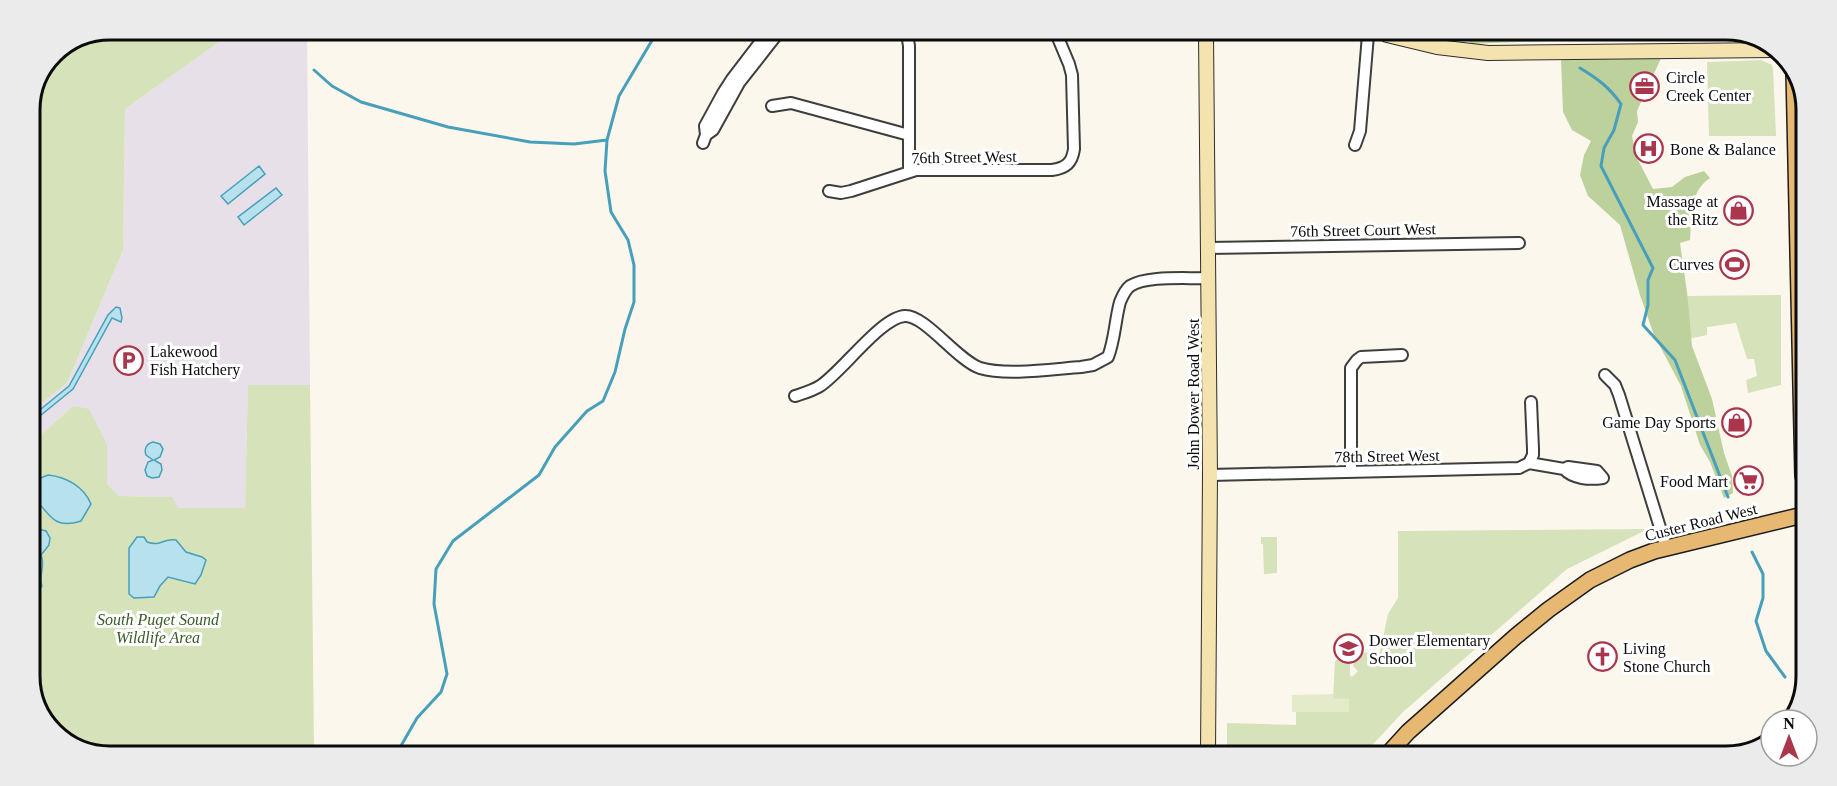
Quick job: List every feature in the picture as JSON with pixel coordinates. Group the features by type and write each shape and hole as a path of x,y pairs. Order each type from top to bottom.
{"main road":[{"path":"1795,95 1796,162"},
{"name":"Custer Road West","path":"1395,746 1515,637 1554,605 1590,580 1666,547 1796,517"}],"street":[{"path":"762,40 723,93 705,126 705,139 713,130 739,83 773,40"},
{"path":"908,40 909,171"},
{"name":"76th Street West","path":"829,191 841,193 851,191 909,171 1052,170 1066,166 1072,158 1074,149 1072,75 1059,40"},
{"name":"John Dower Road West","path":"1206,40 1210,475 1208,746"},
{"path":"1355,146 1360,131 1368,40"},
{"path":"1408,40 1447,49 1488,52 1761,50"},
{"path":"772,106 791,103 909,135"},
{"name":"76th Street Court West","path":"1208,248 1519,243"},
{"path":"795,396 808,393 822,385 874,335 896,318 906,316 918,321 955,351 982,368 1018,371 1092,365 1108,357 1113,344 1120,304 1127,289 1131,286 1140,281 1208,278"},
{"path":"1351,472 1351,368 1361,357 1402,355"},
{"path":"1605,375 1615,385 1619,395 1666,547"},
{"path":"1529,464 1533,455 1531,402"},
{"name":"78th Street West","path":"1210,475 1519,468 1529,464 1564,470"}],"shaded area":[{"name":"Lakewood Fish Hatchery","path":"222,40 307,40 310,385 248,385 245,508 177,508 171,497 119,496 107,484 107,445 73,406 41,435 41,404 67,383 123,250 125,109"}],"green space":[{"path":"222,40 125,109 123,250 67,383 41,404 41,106 46,84 61,61 72,52 97,42"},
{"path":"1469,40 1576,40 1469,44"},
{"path":"1662,56 1637,111 1638,122 1632,136 1637,158 1653,189 1672,187 1685,177 1704,171 1710,178 1698,190 1695,198 1690,240 1680,243 1692,346 1712,399 1724,453 1732,476 1733,493 1724,498 1710,462 1700,445 1681,386 1654,335 1620,225 1588,196 1580,175 1584,155 1591,141 1572,130 1563,112 1561,59"},
{"path":"1761,60 1772,65 1773,69 1776,136 1709,136 1707,62"},
{"path":"1781,295 1781,385 1748,393 1746,380 1757,376 1754,359 1747,359 1736,323 1707,327 1707,335 1688,339 1686,296"},
{"name":"South Puget Sound Wildlife Area","path":"248,385 310,385 314,746 111,746 84,740 68,731 50,710 44,698 41,680 41,435 73,406 89,409 107,445 107,484 119,496 172,497 178,508 245,508"},
{"path":"1648,529 1567,569 1403,712 1371,746 1227,746 1227,723 1296,725 1296,712 1348,712 1333,699 1335,661 1340,657 1346,657 1350,661 1352,677 1358,671 1353,666 1356,653 1380,652 1388,614 1398,598 1398,531"},
{"path":"1261,537 1277,537 1277,573 1264,574"},
{"path":"1333,694 1333,698 1349,699 1349,712 1292,712 1292,695"}],"water":[{"path":"259,166 265,174 228,204 221,196"},
{"path":"276,188 282,195 244,225 238,217"},
{"path":"116,307 120,308 121,322 112,318 73,389 41,415 41,409 69,386 108,315"},
{"path":"153,442 160,444 163,449 160,457 154,460 161,464 162,470 159,477 152,478 147,476 145,470 148,462 153,460 146,455 145,451 147,445"},
{"path":"48,475 62,478 74,484 84,493 91,504 81,521 63,523 51,517 41,506 41,478"},
{"path":"41,530 46,531 50,538 49,545 41,555"},
{"path":"137,537 144,537 147,542 152,543 176,540 186,552 206,560 195,584 168,577 154,597 134,598 129,594 129,548"},
{"path":"41,555 43,563 41,578"}],"waterway":[{"path":"401,746 417,718 441,692 447,674 434,604 436,569 453,541 539,475 555,447 587,411 603,401 615,372 634,302 634,265 628,240 611,212 605,171 607,140 619,96 652,40"},
{"path":"1580,68 1603,84 1621,104 1614,130 1604,148 1601,166 1653,268 1648,280 1648,305 1643,325 1675,360 1728,497"},
{"path":"314,70 332,86 361,102 448,127 530,142 574,144 607,140"},
{"path":"1752,552 1763,574 1763,598 1756,621 1766,651 1785,677"}],"place":[{"name":"Circle Creek Center","path":"1645,86"},
{"name":"Bone & Balance","path":"1649,149"},
{"name":"Massage at the Ritz","path":"1739,210"},
{"name":"Curves","path":"1735,264"},
{"name":"Lakewood Fish Hatchery","path":"129,360"},
{"name":"Game Day Sports","path":"1737,422"},
{"name":"Food Mart","path":"1749,481"},
{"name":"Dower Elementary School","path":"1348,649"},
{"name":"Living Stone Church","path":"1602,657"}]}
